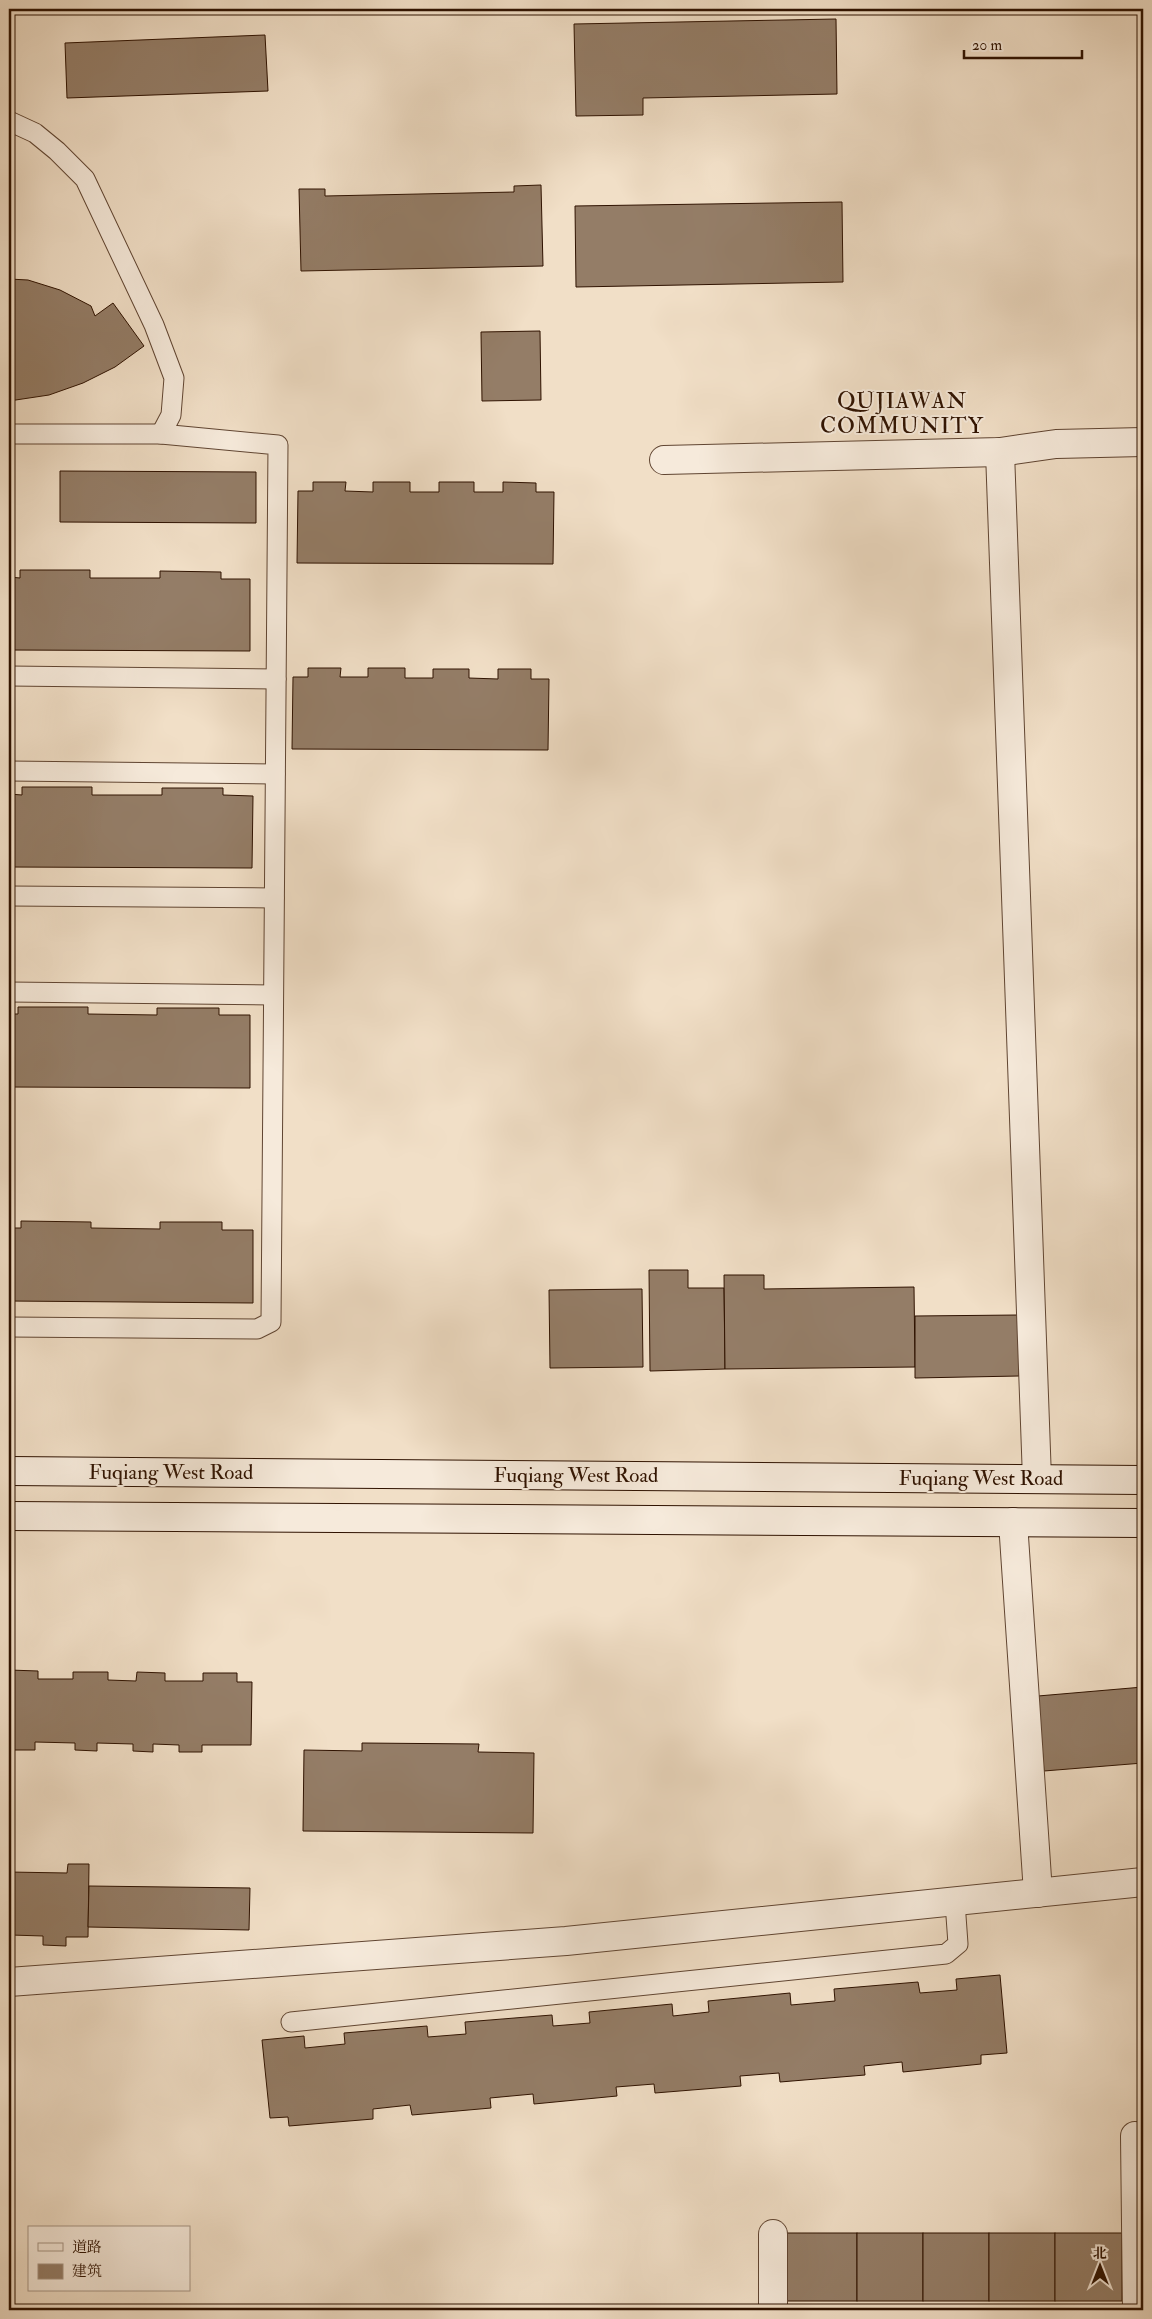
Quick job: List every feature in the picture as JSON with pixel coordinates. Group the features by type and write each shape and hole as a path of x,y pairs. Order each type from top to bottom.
{"street":[{"path":"664,460 1000,452 1056,444 1143,442"},
{"path":"1000,452 1038,1479"},
{"name":"Fuqiang West Road","path":"9,1471 1143,1480"},
{"name":"Fuqiang West Road","path":"9,1516 1143,1523"},
{"path":"1014,1522 1038,1893"},
{"path":"9,1982 566,1941 1143,1882"},
{"path":"1136,2136 1138,2310"},
{"path":"773,2310 774,2234"}],"lane":[{"path":"9,121 35,133 57,151 85,179 154,325 174,378 170,415 161,434"},
{"path":"9,434 161,434 278,445 271,1322 257,1329 9,1327"},
{"path":"9,676 276,678"},
{"path":"9,771 275,774"},
{"path":"9,896 274,898"},
{"path":"9,992 273,994"},
{"path":"291,2022 946,1954 958,1944 955,1902"}],"building":[{"path":"836,19 837,94 643,98 643,115 576,116 574,24"},
{"path":"265,35 268,91 67,98 65,43"},
{"path":"541,185 543,266 301,271 299,189 325,189 325,196 514,192 514,186"},
{"path":"842,202 843,282 576,287 575,206"},
{"path":"9,279 28,280 60,290 91,306 95,316 113,303 144,346 115,367 83,383 49,395 9,401"},
{"path":"540,331 541,400 482,401 481,332"},
{"path":"60,471 256,472 256,523 60,522"},
{"path":"313,482 346,482 345,491 373,492 373,482 410,482 410,492 439,492 439,482 474,482 474,492 503,492 503,482 536,483 536,492 554,492 553,564 297,563 298,491 313,491"},
{"path":"20,570 90,570 90,578 160,578 160,571 221,572 221,579 250,579 250,651 9,650 9,577 20,578"},
{"path":"308,668 341,668 340,677 368,677 368,668 405,668 405,678 433,678 433,669 469,669 469,678 498,679 498,669 531,669 531,679 549,679 548,750 292,749 293,677 308,677"},
{"path":"22,787 92,787 92,795 162,795 162,788 223,788 223,795 253,796 252,868 9,867 9,794 22,795"},
{"path":"18,1007 88,1007 88,1014 157,1015 157,1008 219,1008 219,1015 250,1015 250,1088 9,1087 9,1014 18,1014"},
{"path":"21,1221 91,1222 91,1228 160,1229 160,1222 222,1222 222,1230 253,1230 253,1303 9,1301 9,1228 21,1228"},
{"path":"649,1270 688,1270 688,1288 724,1288 725,1369 650,1371"},
{"path":"724,1275 764,1275 764,1289 914,1287 915,1367 725,1369"},
{"path":"642,1289 643,1367 550,1368 549,1290"},
{"path":"1018,1315 1019,1376 915,1378 915,1316"},
{"path":"9,1670 38,1671 38,1679 73,1679 73,1672 108,1672 108,1680 136,1681 137,1672 165,1673 165,1681 203,1681 203,1673 237,1673 237,1682 252,1682 251,1745 202,1745 202,1752 179,1752 179,1745 153,1744 153,1752 133,1751 133,1744 97,1743 97,1751 75,1750 75,1743 35,1742 35,1750 9,1750"},
{"path":"1143,1687 1143,1763 1044,1771 1038,1696"},
{"path":"362,1743 479,1744 478,1752 534,1753 533,1833 303,1831 304,1750 362,1751"},
{"path":"68,1864 89,1864 88,1937 66,1937 66,1946 43,1945 43,1936 11,1935 11,1945 9,1945 9,1872 67,1873"},
{"path":"89,1886 250,1888 249,1930 88,1927"},
{"path":"1000,1975 1007,2053 981,2055 981,2064 903,2072 902,2062 864,2066 865,2075 780,2082 779,2073 740,2076 741,2086 655,2093 654,2084 616,2087 617,2096 534,2104 533,2094 490,2098 491,2108 412,2115 410,2105 373,2109 373,2119 289,2126 288,2117 270,2118 262,2040 304,2036 305,2048 345,2044 344,2033 427,2026 428,2037 466,2034 465,2022 552,2015 553,2026 590,2023 589,2012 672,2004 673,2016 709,2012 708,2001 790,1993 791,2005 835,2001 834,1989 918,1982 920,1993 957,1990 956,1979"},
{"path":"786,2233 857,2233 857,2301 786,2301"},
{"path":"857,2233 923,2233 923,2301 857,2301"},
{"path":"923,2233 989,2233 989,2301 923,2301"},
{"path":"989,2233 1055,2233 1055,2301 989,2301"},
{"path":"1055,2233 1122,2233 1122,2301 1055,2301"}],"district":[{"name":"QUJIAWAN COMMUNITY","path":"902,414"}]}
